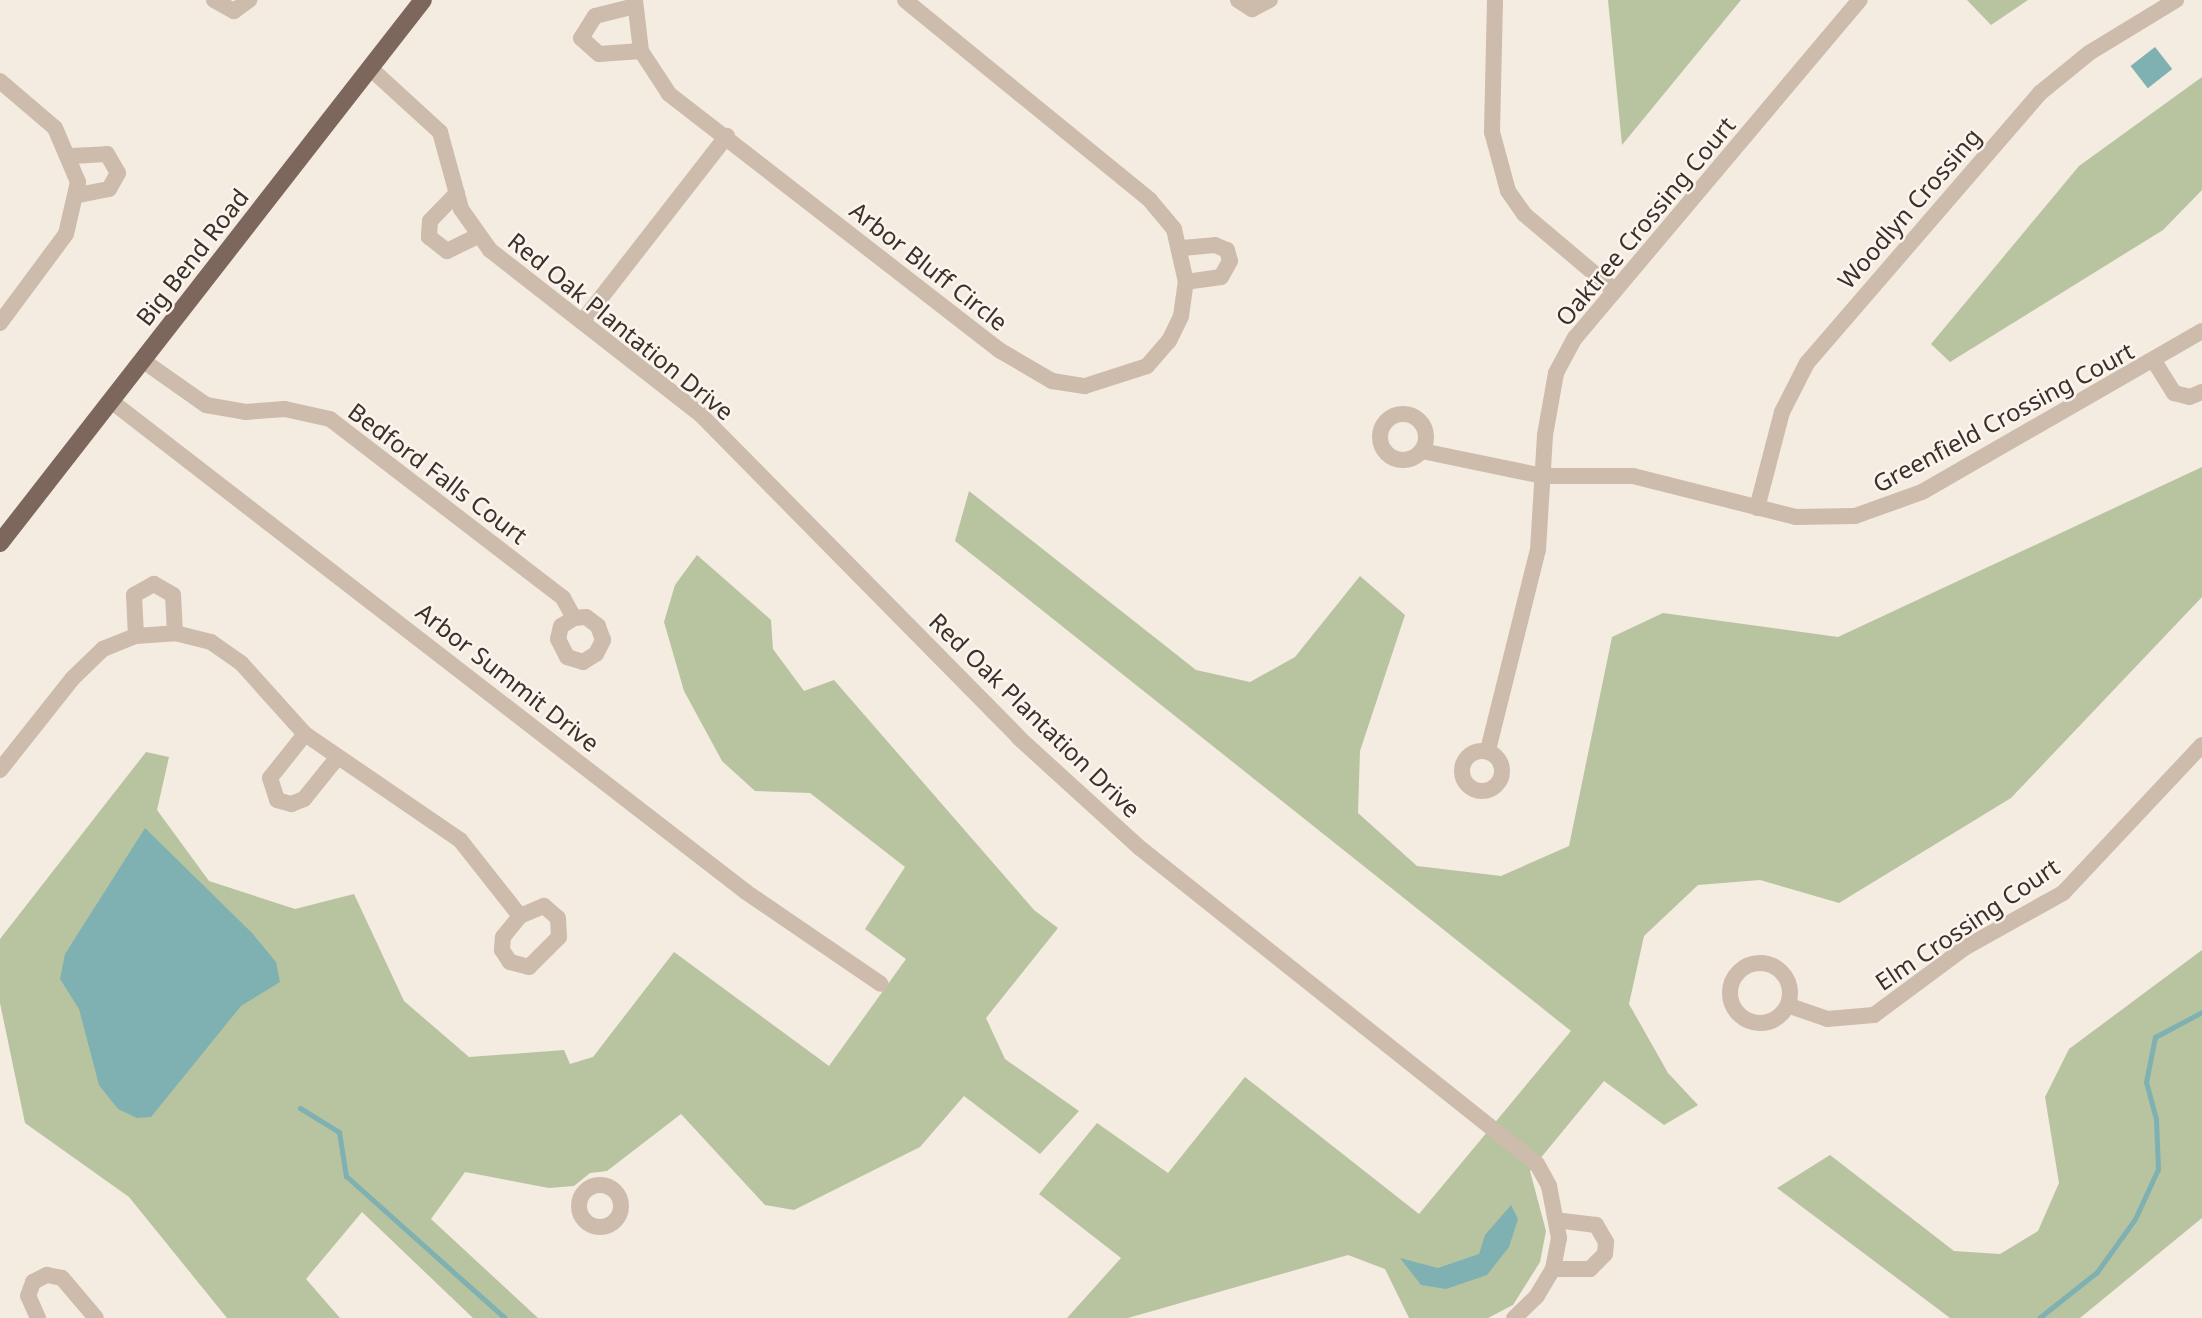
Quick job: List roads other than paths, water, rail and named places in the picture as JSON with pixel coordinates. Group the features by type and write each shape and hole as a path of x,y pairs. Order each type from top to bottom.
{"main road":[{"name":"Big Bend Road","path":"0,543 422,0"}],"street":[{"path":"214,0 234,11 249,0"},
{"name":"Arbor Bluff Circle","path":"641,51 599,54 581,38 595,16 635,3 641,51 669,94 727,136 999,350 1052,381 1085,386 1147,366 1169,341 1181,316 1186,282 1182,248 1150,200 905,0"},
{"path":"1238,0 1252,9 1270,0"},
{"path":"1495,0 1492,132 1508,191 1524,214 1615,291"},
{"name":"Oaktree Crossing Court","path":"1488,750 1538,550 1543,476 1556,373 1574,338 1860,0"},
{"name":"Woodlyn Crossing","path":"1757,508 1782,412 1807,363 2040,93 2089,54 2176,0"},
{"name":"Red Oak Plantation Drive","path":"370,68 440,132 457,193 477,237 699,413 1019,738 1140,848 1521,1148 1549,1186 1558,1220 1553,1269 1537,1296 1514,1318"},
{"path":"0,81 55,128 71,156 78,195 55,252 0,323"},
{"path":"582,322 727,136"},
{"path":"71,156 107,154 118,173 110,189 78,195"},
{"name":"Red Oak Plantation Drive","path":"457,193 430,221 429,237 447,251 477,237"},
{"path":"1182,248 1215,245 1230,256 1221,277 1186,282"},
{"name":"Greenfield Crossing Court","path":"1422,451 1543,476 1633,476 1757,508 1825,521 1883,510 2197,335 2202,352"},
{"name":"Bedford Falls Court","path":"142,360 206,405 244,412 285,409 330,419 563,598 574,618"},
{"name":"Greenfield Crossing Court","path":"2154,361 2174,393 2190,397 2202,392"},
{"name":"Arbor Summit Drive","path":"111,401 746,892 881,984"},
{"path":"136,636 134,595 154,583 173,595 175,633"},
{"path":"0,770 73,678 103,649 136,636 175,633 211,642 241,663 305,734 337,758 387,786 460,840 520,916"},
{"path":"305,734 270,778 277,800 291,804 304,799 337,758"},
{"name":"Elm Crossing Court","path":"1790,1006 1827,1019 1874,1015 1966,947 2063,893 2202,746"},
{"path":"1553,1269 1591,1269 1605,1254 1606,1242 1595,1225 1558,1220"},
{"path":"30,1316 29,1289 40,1277 55,1275 96,1318"}],"water":[{"path":"2155,47 2172,69 2148,88 2131,66"},
{"path":"145,828 252,933 276,962 280,982 241,1006 151,1117 137,1118 118,1109 99,1085 79,1009 60,979 65,954"},
{"path":"1511,1205 1518,1219 1509,1247 1487,1275 1446,1289 1421,1285 1400,1258 1438,1268 1479,1254 1485,1235"}],"waterway":[{"path":"2039,1318 2097,1272 2135,1219 2158,1169 2156,1119 2146,1082 2155,1037 2202,1012"},
{"path":"300,1108 339,1132 346,1176 505,1318"}]}
